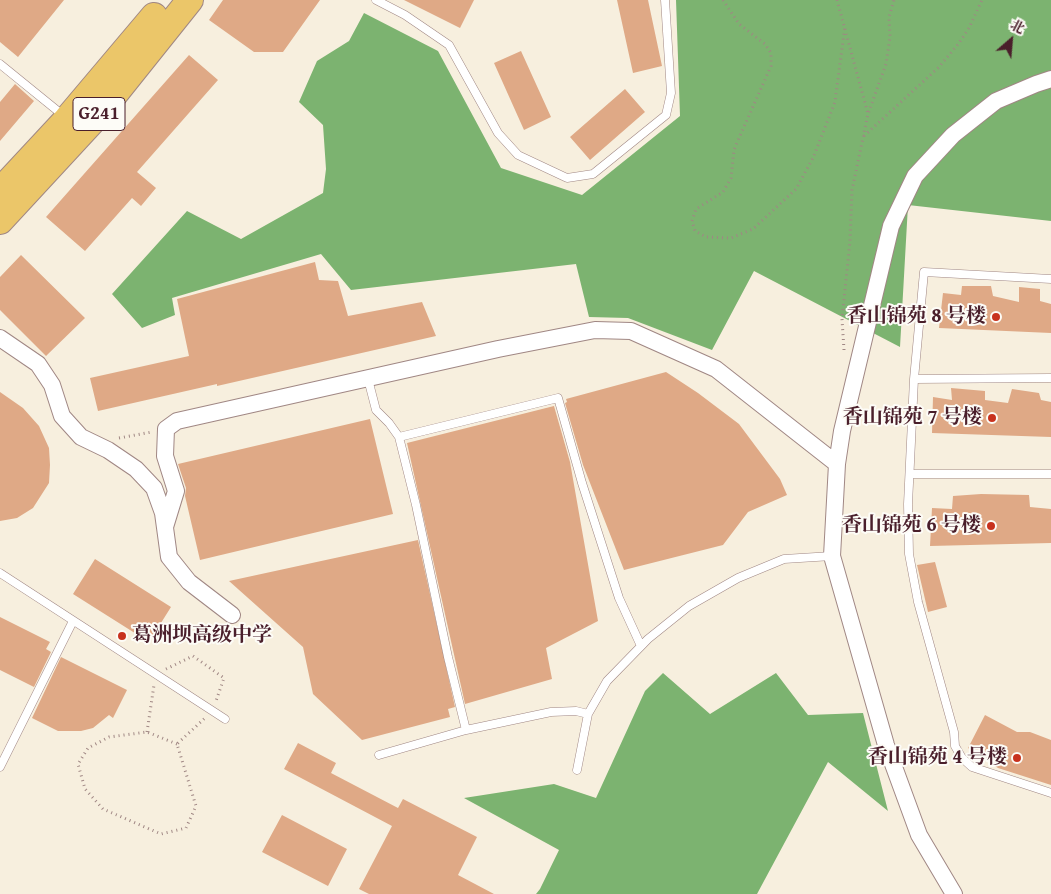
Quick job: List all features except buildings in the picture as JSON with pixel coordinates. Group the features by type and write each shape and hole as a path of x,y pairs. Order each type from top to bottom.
{"highway":[{"name":"G241","path":"0,191 67,119 167,0"},
{"name":"G241","path":"0,221 98,115 190,0"}],"street":[{"path":"954,894 919,835 886,744 832,556 836,464 842,430 891,226 915,176 953,135 996,101 1051,79"},
{"path":"165,527 176,491 165,456 166,429 177,421 498,349 595,330 631,331 716,369 836,464"},
{"path":"0,338 38,364 52,385 62,416 81,437 108,450 136,469 154,488 163,513 169,557 189,582 232,616"}],"lane":[{"path":"376,0 405,15 449,45 498,133 518,155 567,178 593,174 666,115 671,92 665,0"},
{"path":"0,64 67,119"},
{"path":"1051,279 924,272 914,378 909,554 918,602 954,732 955,746 962,758 972,766 1051,794"},
{"path":"914,378 1051,378"},
{"path":"368,379 376,410 389,422 399,436 466,730"},
{"path":"399,436 558,398 618,598 641,646"},
{"path":"910,474 1051,474"},
{"path":"577,770 588,714 607,681 641,646 689,606 738,578 784,559 832,556"},
{"path":"0,573 225,719"},
{"path":"0,767 73,621"},
{"path":"379,755 466,730 551,712 576,711 588,714"}],"path":[{"path":"723,0 739,24 765,44 771,53 771,66 734,150 731,178 723,192 696,209 692,221 695,231 706,237 731,238 753,229 796,189 813,158 835,102 845,26"},
{"path":"837,0 868,114"},
{"path":"856,373 844,350 842,320 850,241 852,190 868,114 886,64 890,38 889,17 894,0"},
{"path":"863,136 939,67 964,35 982,0"},
{"path":"94,443 166,429"},
{"path":"147,732 155,674 193,656 224,678 213,711 177,744"},
{"path":"147,732 177,744 196,806 186,828 161,834 103,809 85,789 78,764 88,748 109,737 147,732"}],"green space":[{"path":"676,0 1051,0 1051,221 908,205 900,347 754,271 712,350 628,318 589,317 576,264 351,290 321,254 172,298 175,315 142,328 112,294 187,211 241,239 323,193 326,169 323,125 299,102 317,61 349,41 364,13 438,51 501,168 582,195 680,116"},
{"path":"663,673 710,714 776,673 808,715 863,713 888,811 828,762 757,894 536,894 559,850 464,798 554,784 596,798 645,691"}],"place":[{"name":"香山锦苑 8 号楼","path":"996,317"},
{"name":"香山锦苑 7 号楼","path":"992,418"},
{"name":"香山锦苑 6 号楼","path":"991,526"},
{"name":"葛洲坝高级中学","path":"122,636"},
{"name":"香山锦苑 4 号楼","path":"1017,758"}]}
